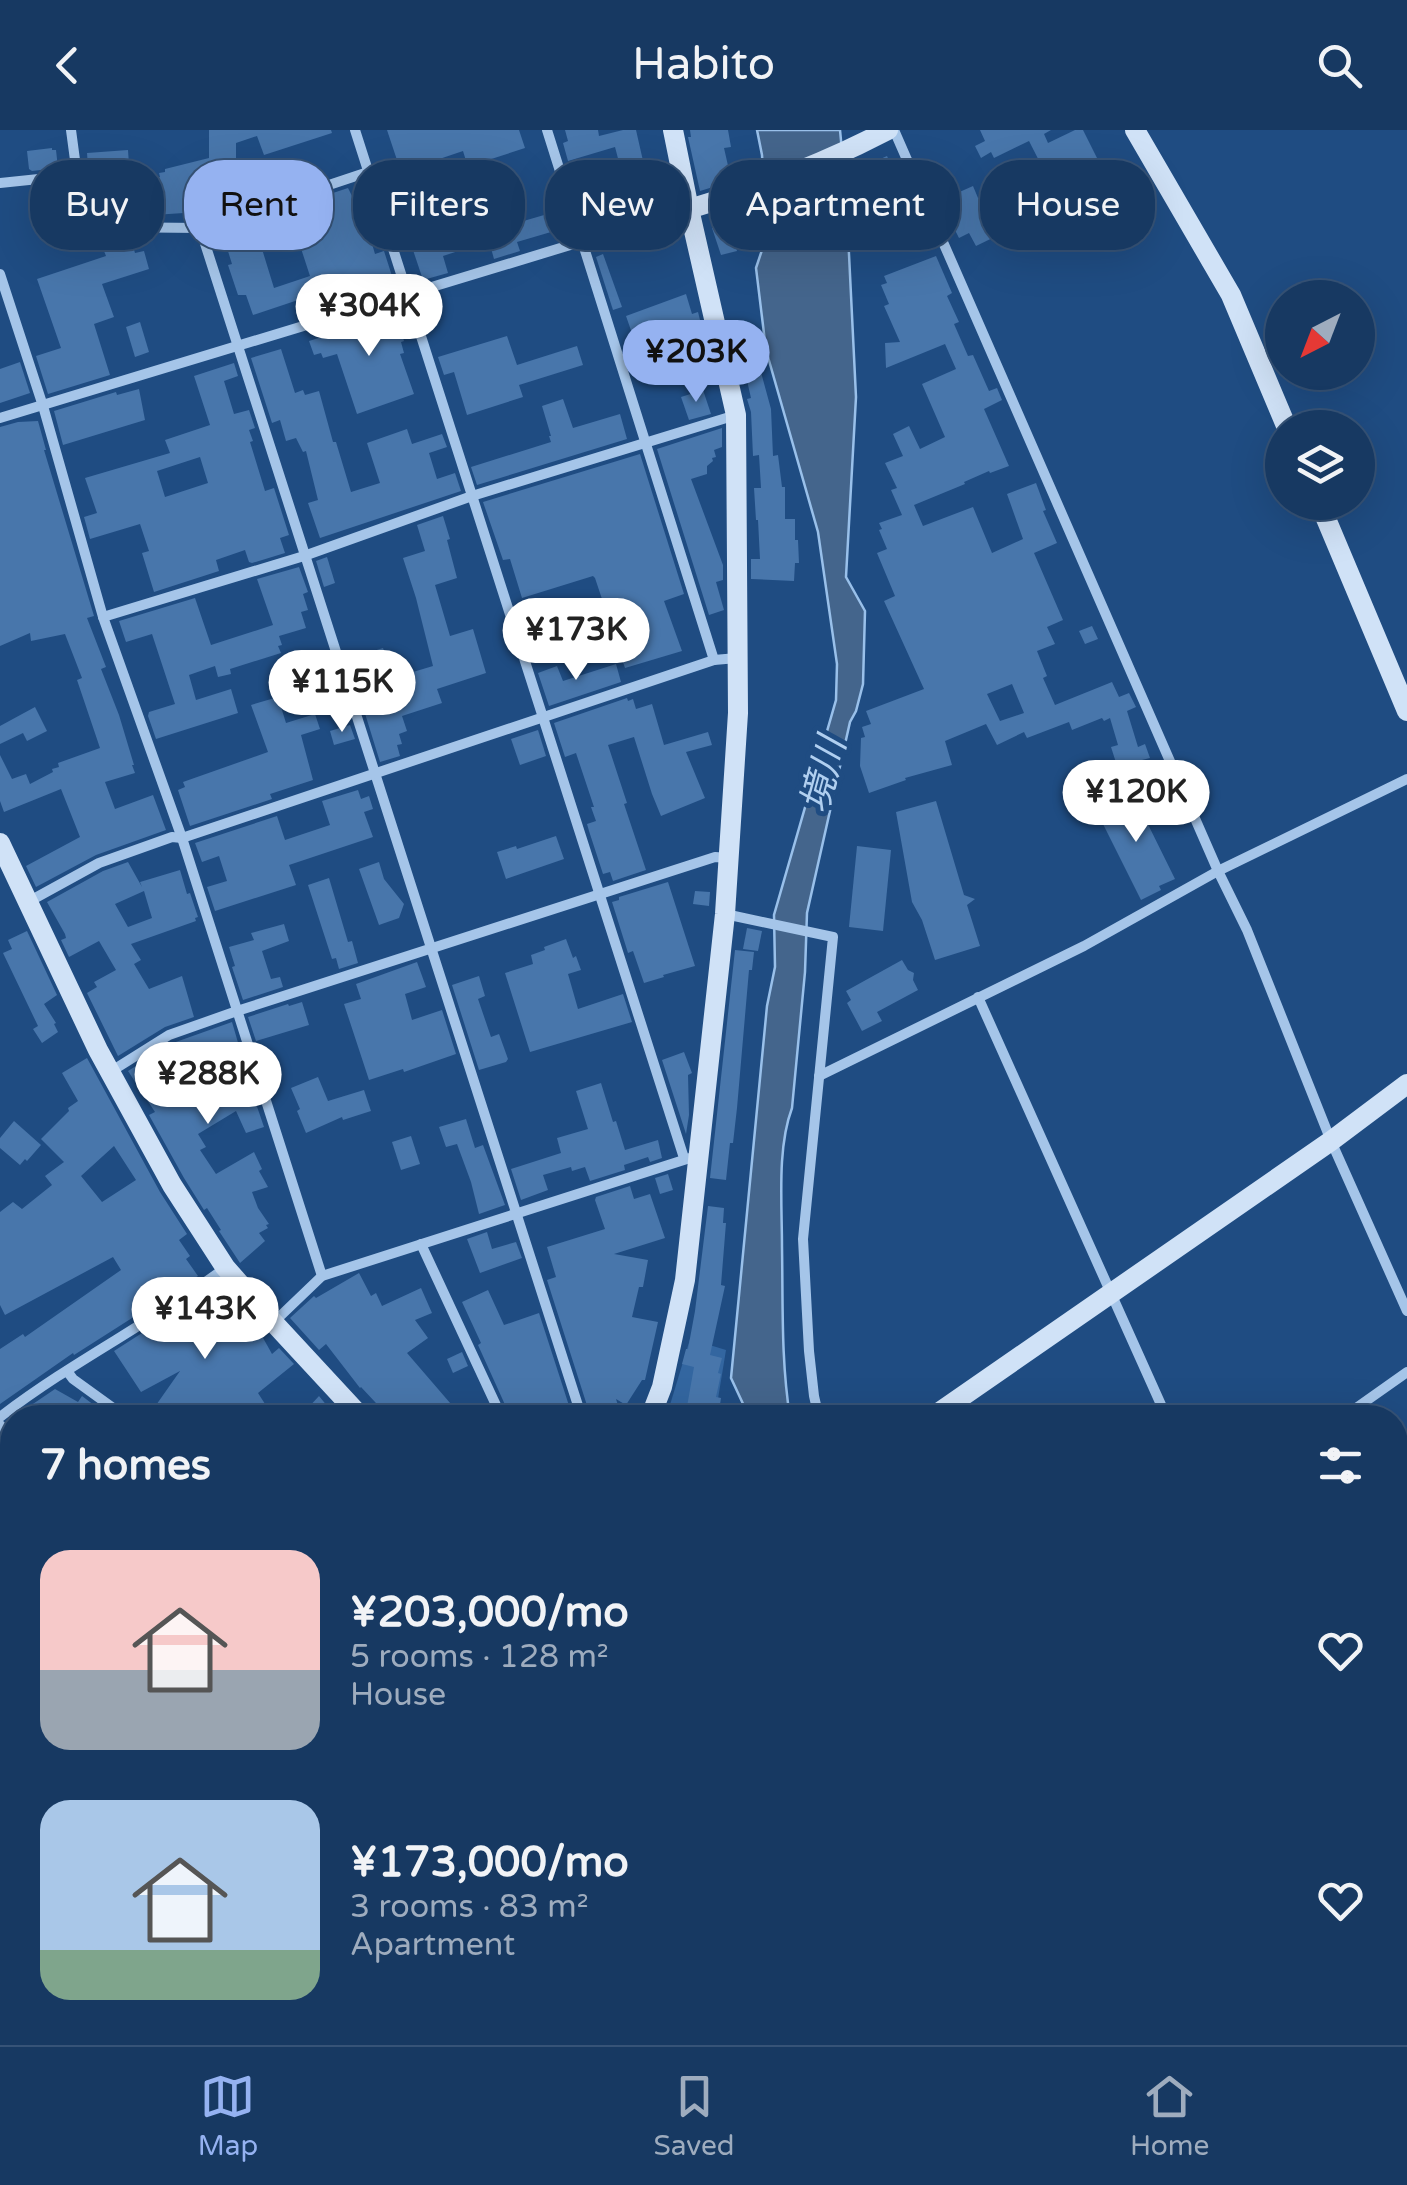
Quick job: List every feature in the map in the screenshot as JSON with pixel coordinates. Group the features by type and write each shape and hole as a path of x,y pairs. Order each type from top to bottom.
{"street":[{"path":"72,130 75,160"},
{"path":"354,130 364,160"},
{"path":"548,130 557,160"},
{"path":"673,130 679,160"},
{"path":"690,210 740,194 891,130 1247,930 1332,1141 1407,1311"},
{"path":"1135,130 1231,295 1279,410"},
{"path":"0,184 30,180"},
{"path":"655,1405 685,1280 692,1158 725,914 738,713 736,415 690,214"},
{"path":"207,250 578,1405"},
{"path":"392,250 542,717 692,1158"},
{"path":"0,418 556,250"},
{"path":"585,250 714,660"},
{"path":"0,274 43,406 103,617 182,838 322,1276"},
{"path":"103,617 304,556 472,496 736,415"},
{"path":"1326,520 1407,711"},
{"path":"28,902 98,863 172,837 182,838 714,660 738,658"},
{"path":"820,1076 1084,946 1218,870 1407,780"},
{"path":"0,843 110,1072 172,1185 226,1267 350,1405"},
{"path":"110,1072 169,1035 238,1011 715,857 728,858"},
{"path":"725,914 832,937 804,1240 809,1351 816,1405"},
{"path":"978,997 1161,1405"},
{"path":"949,1405 1332,1141 1407,1084"},
{"path":"274,1323 322,1276 692,1158"},
{"path":"421,1244 496,1405"},
{"path":"22,1405 226,1267"},
{"path":"67,1372 108,1405"},
{"path":"1360,1405 1407,1372"}],"shaded area":[{"path":"690,1339 726,1350 717,1405 670,1405"}],"water":[{"path":"757,130 840,130 843,160 762,160"},
{"name":"境川","path":"762,250 849,250 856,397 846,577 865,611 863,684 850,722 807,913 792,1108 782,1158 783,1332 789,1405 744,1405 731,1378 767,1006 775,967 774,915 836,700 837,664 818,532 766,350 756,268"}],"building":[{"path":"209,130 332,133 264,155 257,136 236,143 236,160 201,160 209,158"},
{"path":"387,130 519,130 525,148 488,160 466,160 463,151 436,160 397,160"},
{"path":"565,130 598,130 599,136 636,130 643,160 618,160 615,147 568,160 563,143 568,141"},
{"path":"690,130 728,130 731,147 724,148 727,160 710,160 710,188 700,191 688,137"},
{"path":"980,130 1051,130 1044,134 1048,143 1083,130 1098,160 1039,160 1029,141 994,158 991,152 981,158 975,146 985,141"},
{"path":"52,148 57,160 30,160 30,170 27,151"},
{"path":"128,150 129,160 88,160 87,153"},
{"path":"184,164 184,213 164,214 165,169"},
{"path":"973,186 980,197 980,244 976,246 969,233 960,238 960,192"},
{"path":"348,188 353,198 353,250 374,250 375,254 384,251 392,290 321,312 316,294 253,315 246,295 238,295 228,265 232,264 228,250 262,250 274,288 310,276 302,250 333,250 333,193"},
{"path":"545,215 545,234 525,240 525,221"},
{"path":"104,250 144,251 149,269 102,284 114,317 94,324 110,375 48,394 36,356 61,348 37,279 106,256"},
{"path":"413,250 461,250 443,256 448,273 423,280"},
{"path":"492,250 520,251 494,259"},
{"path":"603,254 622,307 613,310 596,257"},
{"path":"936,256 952,293 947,296 959,322 954,324 968,356 973,355 989,391 997,388 1002,400 984,409 1009,466 914,505 923,526 973,507 992,553 1023,539 1007,494 1036,483 1057,543 1034,553 1063,620 1047,627 1055,644 1037,651 1047,676 1043,678 1055,705 1112,682 1119,697 1129,693 1136,707 1127,711 1138,747 1145,744 1150,758 1142,760 1144,768 1120,775 1111,747 1118,745 1110,718 1072,730 1069,722 1027,738 1024,732 997,745 986,724 945,741 952,765 869,793 860,766 861,738 865,737 862,727 871,724 866,711 924,689 884,601 895,596 877,553 887,549 879,523 902,515 891,490 897,488 885,463 903,456 893,434 909,426 920,449 945,437 922,384 956,369 945,344 886,368 885,343 900,342 884,306 889,304 881,285 887,283 884,276","holes":["1012,684 1024,713 1000,721 987,694"]},
{"path":"686,294 692,314 698,312 702,328 697,330 705,352 680,360 669,330 635,342 626,316"},
{"path":"394,308 404,341 404,353 400,354 414,394 357,414 337,354 323,358 321,353 314,355 309,341 328,335 326,328"},
{"path":"747,321 771,409 773,456 778,455 785,487 785,519 795,519 799,563 795,563 794,581 751,579 751,559 760,559 754,488 761,488 759,455 753,456 747,399 751,398 734,324"},
{"path":"140,322 149,352 135,357 126,327"},
{"path":"507,336 517,365 577,346 583,365 519,385 523,397 467,415 454,372 444,375 438,357"},
{"path":"281,349 295,393 319,391 351,492 380,483 367,443 407,429 412,444 442,434 447,447 429,453 437,479 455,473 461,491 320,538 308,503 318,500 306,451 296,438 286,441 280,420 272,423 251,358"},
{"path":"20,362 30,393 0,403 0,369"},
{"path":"234,363 238,376 224,381 234,414 249,410 255,428 249,430 253,441 250,442 265,491 274,488 289,535 280,538 285,553 252,563 245,550 216,560 219,571 154,592 142,553 149,551 140,524 90,539 84,517 97,513 85,478 170,453 165,440 210,425 194,376","holes":["200,457 208,483 165,497 157,471"]},
{"path":"139,389 145,420 63,445 54,411"},
{"path":"703,390 711,414 689,420 681,397"},
{"path":"563,399 573,428 620,414 627,439 477,485 471,467 551,442 542,406"},
{"path":"38,421 94,616 87,618 106,667 101,669 134,765 135,773 105,782 115,809 153,795 166,830 96,855 36,887 26,866 80,837 61,789 4,812 0,801 0,755 12,779 26,774 30,784 53,772 58,763 100,748 77,680 82,678 65,634 31,641 30,633 0,646 0,427"},
{"path":"722,428 722,447 714,450 716,457 707,466 707,474 691,479 723,565 723,580 716,582 724,610 709,615 657,449"},
{"path":"640,454 684,594 664,601 682,651 625,668 595,578 522,598 510,559 503,560 483,502"},
{"path":"443,516 457,578 435,585 450,636 473,629 486,673 437,689 442,703 402,716 407,731 399,734 400,756 380,762 363,707 376,703 366,670 357,673 352,658 383,648 393,678 433,666 403,558 425,551 417,525"},
{"path":"327,557 335,583 324,587 316,561"},
{"path":"299,567 308,592 303,594 308,610 301,612 306,628 279,636 281,653 230,669 231,674 218,677 215,666 189,675 196,700 231,689 238,713 156,739 149,712 175,704 152,634 126,642 119,621 195,598 211,645 273,625 257,579"},
{"path":"1092,626 1098,639 1085,644 1079,631"},
{"path":"616,664 621,682 549,706 538,673 557,666 563,681"},
{"path":"278,697 286,723 315,714 320,729 301,735 313,780 270,794 272,799 190,826 178,790 185,787 183,782 268,752 251,705"},
{"path":"633,699 636,709 652,704 664,745 708,732 712,745 686,752 705,798 661,816 634,737 608,745 646,870 613,881 610,872 603,874 589,831 587,824 596,821 594,807 576,753 565,757 554,723"},
{"path":"35,707 47,731 27,741 23,733 0,744 0,726"},
{"path":"350,725 355,739 334,745 330,731"},
{"path":"538,730 546,756 520,765 511,739"},
{"path":"358,790 361,799 369,796 373,809 364,812 373,837 289,865 296,885 215,911 207,887 227,881 219,856 202,862 195,843 277,816 285,840 330,825 322,801"},
{"path":"1132,792 1175,879 1141,900 1096,810"},
{"path":"936,801 964,895 975,899 967,905 980,946 935,960 912,902 896,812"},
{"path":"556,836 564,859 506,879 497,852"},
{"path":"857,846 891,850 883,931 849,927"},
{"path":"128,862 142,887 140,882 180,870 198,917 131,944 141,960 134,964 149,989 182,976 194,1017 165,1027 118,1056 87,993 97,987 94,982 116,970 99,941 69,957 61,940 66,938 65,934 47,902","holes":["144,891 152,918 128,927 115,904"]},
{"path":"379,862 384,879 404,904 399,918 379,925 359,869"},
{"path":"329,878 358,963 339,969 336,958 332,959 308,885"},
{"path":"668,882 695,966 644,983 633,951 628,953 612,902"},
{"path":"695,891 710,892 709,906 693,904"},
{"path":"284,924 289,941 262,951 271,979 280,977 283,987 243,1000 229,947 254,940 251,933"},
{"path":"747,928 762,931 758,951 743,949"},
{"path":"27,931 57,995 44,1004 58,1032 42,1043 33,1029 38,1026 3,953 12,949 8,940"},
{"path":"566,939 581,970 568,974 578,1009 623,994 632,1022 530,1052 505,973 533,964 531,955"},
{"path":"735,950 754,952 726,1180 710,1178"},
{"path":"902,960 914,973 918,990 877,1012 882,1021 862,1031 847,1003 851,1000 846,991"},
{"path":"417,962 426,987 405,994 412,1020 442,1010 456,1054 369,1080 344,1004 361,999 356,984"},
{"path":"479,976 485,996 478,999 491,1037 499,1034 508,1059 479,1070 452,985"},
{"path":"302,1002 309,1025 256,1041 248,1017"},
{"path":"232,1022 240,1064 264,1127 246,1133 236,1111 198,1134 206,1147 200,1150 216,1174 254,1152 268,1187 252,1192 269,1224 259,1233 265,1241 240,1263 184,1178 149,1115 155,1112 128,1071 173,1043","holes":["208,1054 212,1057 217,1071 222,1070 229,1094 204,1110 179,1073"]},
{"path":"684,1052 692,1073 688,1075 686,1134 662,1060"},
{"path":"87,1058 187,1234 179,1240 198,1276 73,1353 0,1404 0,1349 23,1334 25,1337 121,1270 113,1257 5,1315 0,1305 0,1212 13,1202 22,1209 52,1185 45,1176 64,1162 41,1139 78,1101 62,1073","holes":["114,1146 136,1180 102,1202 81,1176"]},
{"path":"318,1077 328,1101 364,1090 371,1111 343,1120 342,1117 306,1133 291,1088"},
{"path":"601,1083 625,1150 658,1140 662,1158 650,1162 648,1157 624,1165 625,1170 590,1181 585,1167 543,1175 548,1190 521,1200 511,1169 561,1153 557,1138 588,1129 576,1091"},
{"path":"466,1119 475,1148 483,1145 505,1205 479,1214 457,1144 446,1147 439,1127"},
{"path":"14,1121 41,1145 20,1165 0,1148 0,1138"},
{"path":"411,1136 420,1164 401,1170 392,1142"},
{"path":"668,1174 673,1190 660,1194 655,1178"},
{"path":"630,1186 634,1199 650,1194 665,1238 614,1254 648,1260 632,1317 658,1322 645,1380 626,1405 616,1399 618,1405 587,1405 547,1280 556,1277 547,1247 605,1229 596,1197"},
{"path":"708,1206 724,1208 721,1285 725,1286 710,1355 722,1358 716,1397 721,1398 720,1405 687,1405 694,1367 682,1364 695,1311"},
{"path":"487,1232 492,1249 516,1242 522,1258 480,1273 467,1239"},
{"path":"359,1273 371,1296 376,1293 382,1306 421,1288 432,1313 415,1320 428,1338 407,1353 452,1405 378,1405 326,1344 319,1350 290,1318"},
{"path":"209,1290 220,1306 233,1297 253,1320 272,1354 279,1348 294,1364 258,1393 266,1405 156,1405 180,1371 141,1392 114,1351"},
{"path":"488,1290 504,1325 539,1313 569,1405 505,1405 462,1302"},
{"path":"462,1352 468,1366 453,1373 447,1359"},
{"path":"55,1389 78,1402 82,1396 94,1405 31,1405"},
{"path":"319,1396 326,1405 311,1405"}]}
